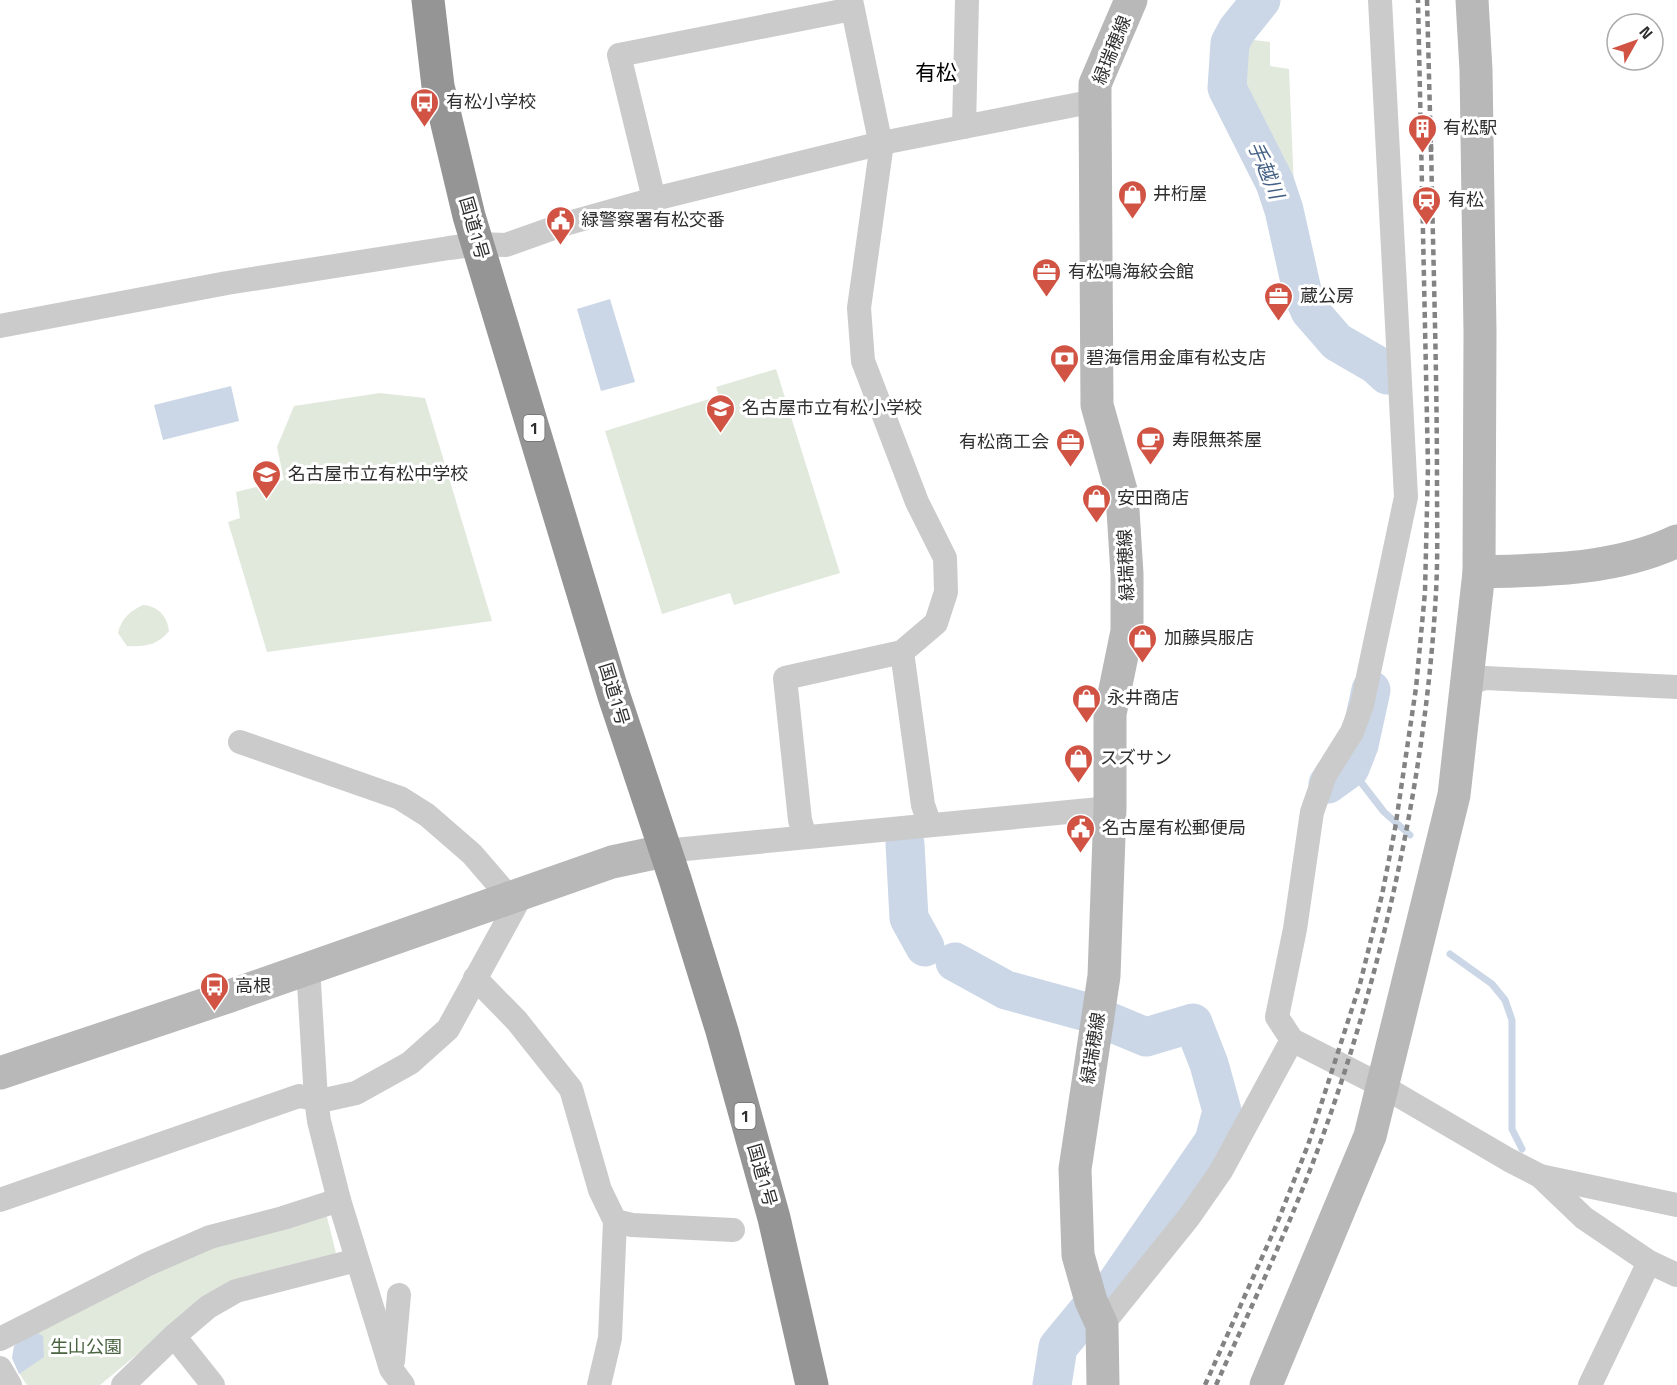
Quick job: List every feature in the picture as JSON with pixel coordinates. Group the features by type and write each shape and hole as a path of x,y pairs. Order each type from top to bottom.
{"highway":[{"name":"国道1号","path":"428,0 438,86 469,216 614,696 675,879 722,1031 774,1218 812,1385"}],"street":[{"path":"964,127 967,0"},
{"name":"緑瑞穂線","path":"1103,1385 1096,1313 1078,1255 1075,1169 1104,976 1110,808 1110,714 1127,631 1127,574 1122,494 1096,405 1095,84 1131,0"},
{"path":"1380,0 1390,233 1401,382 1406,497 1362,705 1352,732 1325,775 1312,812 1295,929 1277,1017 1292,1040 1384,1087 1540,1176 1677,1205"},
{"path":"1266,1385 1370,1136 1384,1087 1454,795 1479,572 1480,332 1476,70 1472,0"},
{"path":"654,199 619,55 852,4 882,143 859,308 863,361 916,502 945,558 946,592 936,623 902,652 785,678 800,820 805,837"},
{"path":"0,326 227,283 479,244 506,245 565,224 654,199 882,143 1095,101"},
{"path":"1479,572 1568,569 1624,559 1676,542"},
{"path":"902,652 922,805 930,825"},
{"path":"1468,684 1485,678 1677,687"},
{"path":"240,742 400,798 427,815 515,896"},
{"path":"0,1073 227,997 627,857 664,851 1110,808"},
{"path":"0,1200 299,1096 329,1099 356,1093 410,1064 448,1029 515,896"},
{"path":"308,967 319,1121 357,1260 397,1377"},
{"path":"475,978 517,1021 571,1089 600,1190 615,1221 610,1338 599,1385"},
{"path":"1096,1313 1189,1217 1221,1171 1292,1040"},
{"path":"1540,1176 1584,1218 1649,1262 1677,1275"},
{"path":"0,1339 148,1264 210,1237 283,1218 339,1200"},
{"path":"615,1221 632,1225 733,1230"},
{"path":"123,1385 208,1307 236,1291 357,1260"},
{"path":"1590,1385 1649,1262"},
{"path":"397,1377 395,1354 399,1295"},
{"path":"174,1336 213,1385"},
{"path":"0,1368 10,1385"}],"green space":[{"path":"1238,38 1270,42 1270,66 1289,69 1295,213 1289,213 1281,181 1258,131 1231,86 1230,68"},
{"path":"776,369 840,573 734,605 730,593 662,614 605,431 719,396 716,387"},
{"path":"380,393 425,398 492,621 267,652 228,522 240,518 236,492 284,480 277,447 294,406"},
{"path":"143,605 153,607 161,613 169,631 151,644 127,646 118,633 119,628 127,616"},
{"name":"生山公園","path":"326,1213 336,1253 180,1319 100,1385 27,1385 18,1371 14,1346 34,1331 214,1243"}],"water":[{"path":"610,299 635,382 601,391 577,309"},
{"path":"231,386 239,421 163,440 154,405"},
{"path":"34,1331 43,1336 44,1357 19,1374 12,1358 14,1346"}],"waterway":[{"name":"手越川","path":"1261,0 1237,30 1230,43 1227,88 1275,183 1284,210 1303,295 1310,311 1337,342 1375,364 1387,375"},
{"path":"1328,784 1350,768 1359,745 1371,690"},
{"path":"1350,768 1384,812 1410,835"},
{"path":"905,844 909,918 925,947"},
{"path":"1450,954 1492,984 1505,1000 1512,1020 1512,1129 1522,1149"},
{"path":"955,962 1006,990 1090,1013"},
{"path":"1052,1385 1058,1347 1087,1312 1109,1294 1214,1141 1222,1111 1209,1064 1193,1023 1146,1037 1110,1022"}],"railway":[{"path":"1205,1385 1276,1226 1308,1145 1360,984 1382,895 1395,829 1416,688 1425,592 1428,466 1418,0"},
{"path":"1427,0 1431,152"},
{"path":"1216,1385 1294,1209 1341,1083 1381,945 1411,804 1431,662 1437,578 1431,143"}],"place":[{"name":"有松小学校","path":"425,128"},
{"name":"有松駅","path":"1422,154"},
{"name":"井桁屋","path":"1132,220"},
{"name":"有松","path":"1427,226"},
{"name":"緑警察署有松交番","path":"560,246"},
{"name":"有松鳴海絞会館","path":"1047,298"},
{"name":"蔵公房","path":"1279,322"},
{"name":"碧海信用金庫有松支店","path":"1065,384"},
{"name":"名古屋市立有松小学校","path":"721,434"},
{"name":"寿限無茶屋","path":"1151,466"},
{"name":"有松商工会","path":"1070,468"},
{"name":"名古屋市立有松中学校","path":"267,500"},
{"name":"安田商店","path":"1096,524"},
{"name":"加藤呉服店","path":"1143,664"},
{"name":"永井商店","path":"1086,724"},
{"name":"スズサン","path":"1079,784"},
{"name":"名古屋有松郵便局","path":"1081,854"},
{"name":"高根","path":"214,1012"}],"district":[{"name":"有松","path":"936,73"}]}
